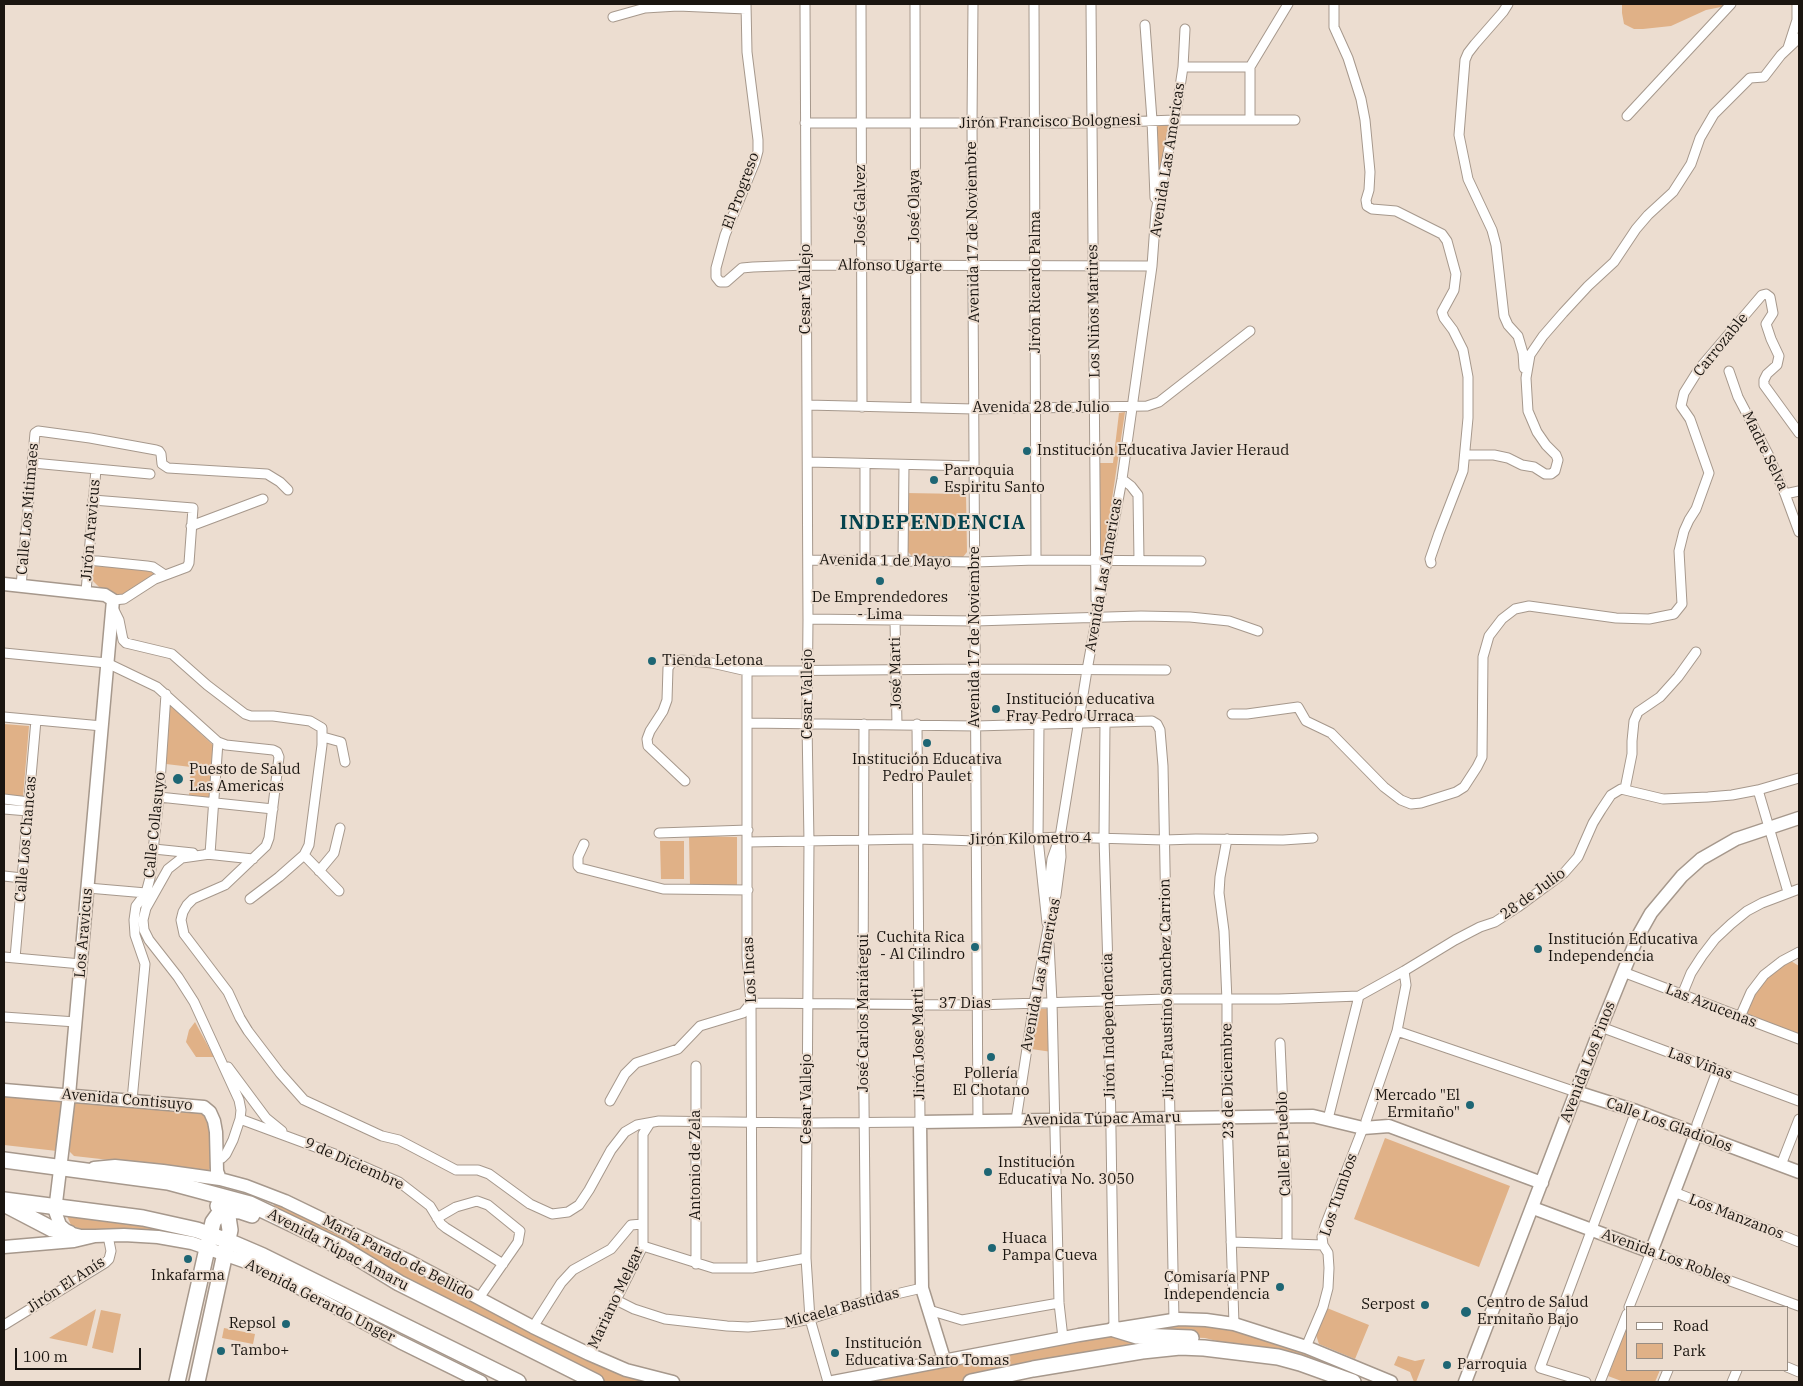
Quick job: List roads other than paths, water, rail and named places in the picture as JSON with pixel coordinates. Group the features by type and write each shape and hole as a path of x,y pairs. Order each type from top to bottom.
{"main road":[{"name":"Avenida Túpac Amaru","path":"4,1160 158,1181 196,1189 256,1206 340,1247 399,1283 596,1382"},
{"path":"196,1189 211,1199 224,1212 230,1224 199,1376"},
{"path":"4,1200 169,1223 208,1241 272,1260 518,1382"},
{"path":"4,1204 52,1229 68,1233"},
{"path":"178,1382 208,1241 214,1220 224,1212 236,1210 247,1213 399,1283"},
{"path":"1114,1330 1137,1336 1205,1339 1346,1374"},
{"path":"971,1382 1033,1369 1142,1351 1180,1347 1278,1357"},
{"path":"181,1365 186,1361 194,1360 198,1364 199,1376"}],"street":[{"name":"Cesar Vallejo","path":"806,4 807,724 809,842 806,1258 810,1319 828,1382"},
{"name":"José Galvez","path":"861,4 862,407"},
{"name":"José Olaya","path":"915,4 916,407"},
{"name":"Avenida 17 de Noviembre","path":"973,4 972,123 978,1120"},
{"name":"Jirón Ricardo Palma","path":"1034,4 1036,560"},
{"name":"Los Niños Martires","path":"1092,4 1096,618"},
{"path":"1250,120 1250,67 1288,4"},
{"path":"1334,4 1334,26 1348,58 1361,99 1365,120 1370,172 1370,190 1366,200 1367,206 1372,209 1396,211 1442,234 1447,241 1456,274 1454,290 1442,312 1463,350 1468,377 1468,418 1465,455 1463,471 1439,533 1430,559 1431,563"},
{"path":"1465,455 1494,455 1534,467 1546,474 1551,474 1555,471 1558,460 1537,432 1528,411 1522,353 1518,336 1508,325 1504,316 1496,245 1492,230 1468,179 1458,135 1465,60 1475,44 1508,4"},
{"path":"1627,116 1731,4"},
{"path":"1788,48 1797,20 1797,4"},
{"path":"614,18 645,8 746,6"},
{"name":"El Progreso","path":"725,283 720,282 716,277 718,260 725,235 758,151 747,52 746,6"},
{"path":"1145,25 1156,211"},
{"name":"Avenida Las Americas","path":"1016,1120 1034,1003 1056,895 1061,857 1060,837 1078,722 1122,479 1152,266 1156,211 1175,120 1183,67 1185,29"},
{"path":"1526,393 1526,378 1530,355 1543,336 1588,286 1614,262 1636,229 1672,192 1690,164 1700,138 1714,114 1750,78 1764,77 1788,48 1799,38"},
{"path":"1183,67 1250,67"},
{"name":"Jirón Francisco Bolognesi","path":"805,123 1093,123 1152,120 1295,120"},
{"name":"Alfonso Ugarte","path":"725,283 744,267 806,265 974,267 1152,266"},
{"name":"Carrozable","path":"1232,714 1248,714 1298,707 1306,721 1331,733 1384,787 1406,802 1421,803 1456,792 1464,787 1482,757 1482,657 1488,636 1502,619 1515,609 1529,606 1616,618 1649,619 1674,614 1682,604 1679,551 1688,520 1696,509 1708,474 1690,419 1680,406 1684,393 1699,370 1762,295 1766,294 1770,297 1773,313 1766,324 1779,356 1779,362 1767,374 1764,385 1799,433"},
{"name":"Avenida 28 de Julio","path":"807,406 974,409 1151,406 1160,402 1250,331"},
{"name":"Madre Selva","path":"1729,371 1738,397 1768,454 1799,532"},
{"name":"Calle Los Mitimaes","path":"21,586 36,432 39,430 156,450 161,454 162,464 168,468 267,474 280,482 288,490"},
{"path":"808,462 974,466"},
{"path":"33,463 150,474"},
{"path":"865,464 865,560"},
{"path":"902,560 904,465"},
{"name":"Jirón Aravicus","path":"86,592 96,469"},
{"path":"1122,479 1138,495 1139,560"},
{"path":"1785,494 1799,491"},
{"path":"191,526 263,499"},
{"path":"93,500 193,508 187,567 155,579 124,599 112,603"},
{"path":"88,560 147,566 165,575"},
{"name":"Avenida 1 de Mayo","path":"808,560 974,562 1036,560 1201,561"},
{"path":"4,584 106,594 119,620 123,640 126,643 172,654 207,685 245,714 310,721 322,728 323,737 315,812 309,846 304,855 250,899"},
{"name":"Los Aravicus","path":"55,1207 76,1022 112,603"},
{"path":"808,619 975,621 1141,616 1190,617 1230,621 1258,631"},
{"name":"José Marti","path":"895,620 897,725"},
{"path":"1696,652 1678,678 1660,697 1638,712 1634,721 1632,754 1625,789 1648,797 1663,799 1732,795 1758,790 1799,778"},
{"path":"4,653 107,663 149,683 166,694 218,742 226,745 277,752 279,757 269,838 266,846 253,859 154,849"},
{"path":"685,781 651,751 647,739 663,712 667,700 668,668 672,662 682,660 712,663 747,672 975,669 1166,670"},
{"name":"Los Incas","path":"747,672 747,958 752,1003 752,1268"},
{"name":"Calle Collasuyo","path":"132,1100 145,964 135,935 134,920 136,906 146,892 150,878 166,694"},
{"path":"4,717 102,726"},
{"name":"Calle Los Chancas","path":"16,958 36,720"},
{"name":"Jirón Faustino Sanchez Carrion","path":"1105,722 1152,721 1157,724 1160,730 1163,766 1174,1320"},
{"path":"748,723 976,726 1105,722"},
{"name":"Jirón Independencia","path":"1105,722 1104,838 1114,1330"},
{"path":"1039,723 1038,839 1048,928 1052,1002 1059,1303 1062,1338"},
{"name":"José Carlos Mariátegui","path":"864,724 863,1004 866,1301"},
{"name":"Jirón Jose Marti","path":"917,724 922,1288 944,1360"},
{"path":"323,737 341,742 345,762"},
{"path":"210,854 218,742"},
{"name":"28 de Julio","path":"1359,996 1454,940 1495,922 1564,873 1578,857 1593,823 1611,795 1621,789 1625,789"},
{"path":"1758,790 1788,892"},
{"path":"158,797 272,809"},
{"path":"4,799 29,807"},
{"path":"4,809 29,807"},
{"name":"Avenida Los Pinos","path":"1465,1382 1601,1027 1638,936 1651,913 1682,876 1701,859 1718,848 1736,839 1799,818"},
{"path":"319,871 334,853 340,828"},
{"path":"659,833 748,830"},
{"name":"Jirón Kilometro 4","path":"748,842 918,839 976,841 1060,837 1164,840 1283,840 1313,838"},
{"name":"23 de Diciembre","path":"1227,839 1219,893 1224,931 1227,1001 1228,1117 1234,1324"},
{"path":"584,844 578,857 578,866 580,868 663,889 748,890"},
{"path":"210,854 182,858 168,868 146,908 143,925 149,940 187,989 239,1100 240,1119 227,1152 222,1158 217,1158"},
{"path":"304,855 339,891"},
{"name":"Avenida Túpac Amaru","path":"253,859 224,885 193,899 183,912 182,927 184,934 228,992 248,1031 280,1073 304,1100 382,1136 399,1140 456,1170 478,1170 489,1174 530,1204 552,1214 568,1212 579,1205 611,1150 625,1132 637,1125 659,1121 807,1123 1313,1116 1389,1126 1542,1183"},
{"path":"4,876 22,878"},
{"path":"88,888 146,892"},
{"path":"1682,995 1696,964 1723,931 1746,911 1799,889"},
{"path":"1740,1016 1751,992 1764,975 1782,961 1799,953"},
{"path":"4,957 81,964"},
{"name":"Los Tumbos","path":"1306,1347 1323,1307 1328,1288 1328,1253 1322,1245 1324,1226 1365,1124 1397,1031 1406,985 1404,971"},
{"name":"Las Azucenas","path":"1623,972 1799,1039"},
{"path":"1328,1119 1359,996"},
{"name":"37 Dias","path":"752,1003 976,1004 1167,999 1227,1001 1359,996"},
{"path":"610,1102 625,1074 636,1064 678,1049 700,1026 743,1012 752,1003"},
{"path":"4,1017 76,1022"},
{"name":"Las Viñas","path":"1601,1027 1799,1101"},
{"name":"Calle Los Gladiolos","path":"1397,1031 1636,1111 1799,1172"},
{"name":"Calle El Pueblo","path":"1280,1043 1287,1244"},
{"path":"216,1050 268,1121 296,1139"},
{"name":"Antonio de Zela","path":"696,1066 696,1264"},
{"path":"1630,1306 1696,1134 1697,1124 1717,1071"},
{"name":"Avenida Contisuyo","path":"4,1090 204,1107 208,1109 214,1121 217,1172 220,1179"},
{"path":"1586,1382 1540,1368 1636,1111"},
{"name":"9 de Diciembre","path":"240,1119 296,1139 399,1182 430,1206 435,1211 441,1224 451,1232 503,1264"},
{"path":"1781,1165 1799,1119"},
{"name":"Mariano Melgar","path":"589,1354 643,1246 643,1134 650,1123"},
{"name":"María Parado de Bellido","path":"84,1171 115,1166 131,1167 220,1179 246,1186 284,1201 411,1262 533,1327 589,1354 626,1370 673,1382"},
{"name":"Los Manzanos","path":"1674,1192 1799,1242"},
{"path":"437,1218 456,1207 477,1201 488,1205 520,1231 518,1242 479,1298"},
{"path":"55,1207 56,1218 60,1225 68,1233 80,1236 150,1236 192,1244 208,1241"},
{"name":"Avenida Los Robles","path":"1533,1208 1799,1306"},
{"path":"533,1327 561,1283 570,1273 611,1249 631,1225 642,1224"},
{"path":"4,1247 101,1236"},
{"name":"Jirón El Anís","path":"4,1325 109,1259 111,1251 101,1236"},
{"path":"1232,1242 1322,1245"},
{"path":"643,1246 713,1268 752,1268 806,1258"},
{"name":"Avenida Gerardo Unger","path":"226,1247 392,1338 481,1382"},
{"name":"Micaela Bastidas","path":"616,1300 634,1309 665,1318 727,1326 766,1326 810,1319 866,1301 922,1288"},
{"path":"929,1310 962,1320 1059,1303"},
{"path":"1600,1382 1626,1317"},
{"path":"833,1382 1062,1338 1174,1320 1206,1320 1234,1324 1306,1347 1346,1374 1391,1382"}],"place":[{"name":"Institución Educativa Javier Heraud","path":"1027,451"},
{"name":"Parroquia Espiritu Santo","path":"934,480"},
{"name":"De Emprendedores - Lima","path":"880,581"},
{"name":"Tienda Letona","path":"652,661"},
{"name":"Institución educativa Fray Pedro Urraca","path":"996,709"},
{"name":"Institución Educativa Pedro Paulet","path":"927,743"},
{"name":"Puesto de Salud Las Americas","path":"178,779"},
{"name":"Cuchita Rica - Al Cilindro","path":"975,947"},
{"name":"Institución Educativa Independencia","path":"1538,949"},
{"name":"Pollería El Chotano","path":"991,1057"},
{"name":"Mercado \"El Ermitaño\"","path":"1470,1105"},
{"name":"Institución Educativa No. 3050","path":"988,1172"},
{"name":"Huaca Pampa Cueva","path":"992,1248"},
{"name":"Inkafarma","path":"188,1259"},
{"name":"Comisaría PNP Independencia","path":"1280,1287"},
{"name":"Serpost","path":"1425,1305"},
{"name":"Centro de Salud Ermitaño Bajo","path":"1466,1312"},
{"name":"Repsol","path":"286,1324"},
{"name":"Tambo+","path":"221,1351"},
{"name":"Institución Educativa Santo Tomas","path":"835,1353"},
{"name":"Parroquia","path":"1447,1365"}],"district":[{"name":"INDEPENDENCIA","path":"933,523"}]}
